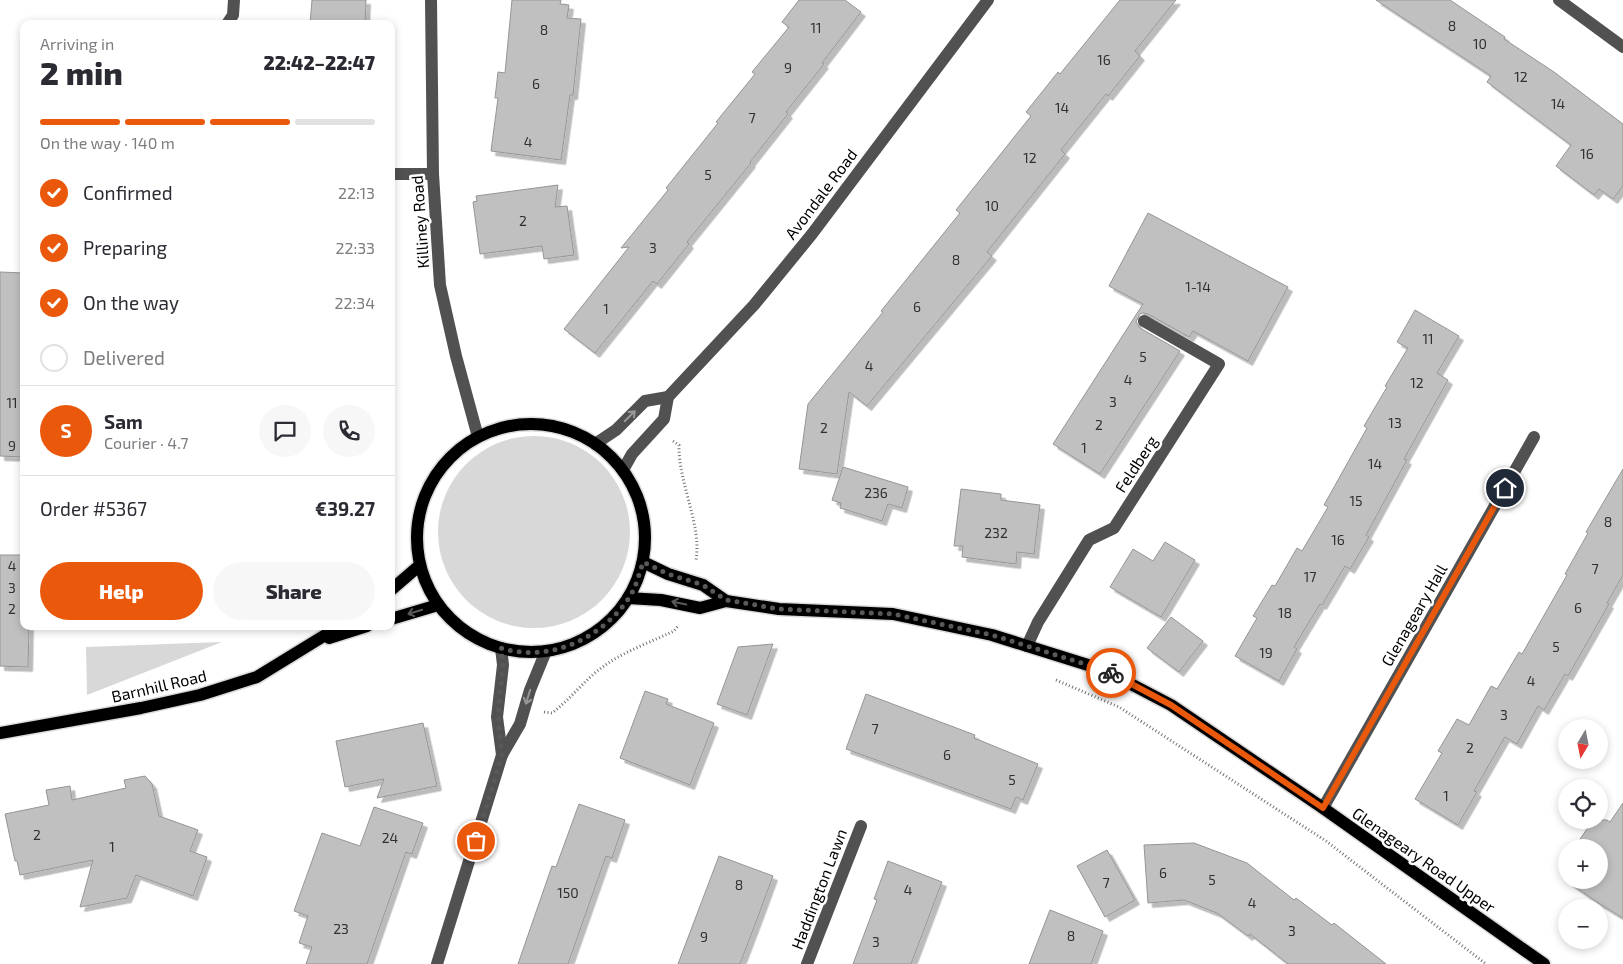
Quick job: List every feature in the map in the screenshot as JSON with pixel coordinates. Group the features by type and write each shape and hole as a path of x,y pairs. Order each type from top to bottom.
{"main road":[{"path":"531,424 553,426 576,433 596,444 610,456 623,470 636,492 644,517 646,540 643,562 637,581 628,598 606,625 590,636 566,647 546,652 526,652 501,648 469,634 452,621 438,605 420,565 417,543 420,512 431,484 451,457 478,437 509,426 531,424"},
{"name":"Glenageary Road Upper","path":"643,562 668,574 703,585 726,600 779,609 893,614 992,635 1104,670 1171,705 1323,808 1544,964"},
{"path":"395,587 420,565"},
{"name":"Glenageary Road Upper","path":"628,598 661,600 700,608 726,600"},
{"path":"395,618 438,605"},
{"name":"Barnhill Road","path":"0,733 141,708 200,695 257,677 334,630"},
{"name":"Barnhill Road","path":"316,642 354,630"}],"street":[{"path":"230,20 233,16 234,0"},
{"name":"Killiney Road","path":"430,0 433,174 440,285 456,356 478,437"},
{"name":"Avondale Road","path":"623,470 632,454 664,419 668,397 754,305 812,234 988,0"},
{"path":"1558,0 1623,48"},
{"path":"395,174 433,174"},
{"name":"Feldberg","path":"1027,646 1038,622 1089,540 1114,528 1219,364 1144,321"},
{"path":"596,444 616,430 645,401 668,397"},
{"name":"Glenageary Hall","path":"1323,808 1534,437"},
{"path":"501,648 503,665 498,717 502,755"},
{"path":"437,964 502,755 520,724 530,690 546,652"},
{"name":"Haddington Lawn","path":"807,964 861,826"}],"path":[{"path":"672,440 678,445 678,460 695,534 697,551 695,562"},
{"path":"539,711 552,713 604,666 674,631 683,620"},
{"path":"1050,677 1119,707 1326,841 1486,964"}],"shaded area":[{"path":"525,436 543,436 571,443 587,452 602,464 614,479 623,495 630,523 630,541 623,569 614,585 602,600 587,612 571,621 543,628 525,628 506,624 489,617 473,606 460,593 449,577 442,560 438,541 438,523 442,504 449,487 460,471 473,458 489,447 506,440"},
{"path":"222,642 87,695 86,647"}],"building":[{"path":"312,0 366,0 365,20 310,20"},
{"path":"512,0 561,0 560,4 569,5 567,18 581,19 573,95 570,95 561,160 491,151 498,98 495,98 498,72 505,73"},
{"path":"799,0 845,0 861,12 822,63 824,64 786,112 788,114 751,163 687,242 689,244 657,284 653,281 595,353 564,329 629,247 621,248 668,190 666,188 755,74 752,72 789,27 782,22"},
{"path":"1120,0 1176,0 1135,51 1140,56 1108,96 1106,94 1061,150 1065,154 987,252 992,256 867,406 849,392 837,474 799,469 808,404 960,213 956,210 1031,116 1026,112 1058,72 1060,74"},
{"path":"1376,0 1450,0 1554,72 1623,124 1623,186 1613,199 1599,189 1594,195 1556,166 1571,145 1487,82 1491,76"},
{"path":"558,185 555,207 567,206 574,255 544,259 542,246 480,254 473,202 477,201 476,196"},
{"path":"1148,213 1288,287 1248,361 1193,331 1189,337 1148,314 1140,314 1136,322 1140,328 1180,351 1100,474 1053,444 1143,304 1109,286"},
{"path":"0,272 20,273 20,457 0,456"},
{"path":"1415,310 1459,336 1437,373 1448,380 1404,459 1407,460 1366,535 1369,537 1350,569 1345,566 1322,605 1320,604 1294,647 1297,649 1279,681 1235,656 1257,618 1253,616 1272,585 1275,586 1297,548 1302,551 1328,507 1324,505 1367,428 1364,426 1387,387 1385,386 1408,348 1397,342"},
{"path":"843,467 908,487 902,508 888,504 882,521 840,508 841,503 832,500"},
{"path":"1623,469 1623,575 1607,603 1609,604 1568,676 1565,674 1544,710 1538,706 1517,744 1505,737 1474,791 1477,792 1458,825 1415,799 1442,753 1438,751 1457,719 1469,725 1491,686 1497,689 1519,652 1522,654 1567,575 1565,574 1588,533 1586,532"},
{"path":"961,489 1001,494 1001,500 1040,505 1034,554 1017,552 1016,564 962,557 963,546 954,546"},
{"path":"1165,542 1195,560 1161,617 1110,587 1133,549 1153,561"},
{"path":"0,555 20,555 20,630 29,630 28,667 0,666"},
{"path":"1171,617 1203,641 1179,672 1147,648"},
{"path":"773,644 747,715 717,704 738,647"},
{"path":"645,691 668,699 666,704 714,723 690,785 620,758"},
{"path":"866,694 975,735 974,738 1038,764 1023,800 1016,797 1011,809 846,749"},
{"path":"423,723 437,786 377,798 384,779 345,787 336,741"},
{"path":"145,776 152,784 159,816 198,830 190,851 207,857 193,896 136,875 127,898 80,907 93,860 20,875 17,861 15,861 5,814 49,805 46,790 70,786 72,800 126,788 124,780"},
{"path":"1623,803 1623,918 1608,909 1608,899 1593,899 1578,889 1608,889 1608,839 1580,839 1587,829 1608,829 1608,821 1610,822"},
{"path":"579,804 625,820 612,858 606,856 568,964 518,964 552,866 556,867"},
{"path":"374,807 423,823 412,854 406,852 367,964 306,964 312,947 299,943 308,916 294,911 322,833 360,846"},
{"path":"1194,843 1247,863 1294,900 1296,898 1332,925 1334,923 1386,964 1288,964 1250,934 1248,936 1217,913 1184,900 1148,903 1144,845"},
{"path":"1107,850 1135,900 1105,917 1077,866"},
{"path":"719,856 773,876 759,914 740,964 678,964"},
{"path":"888,861 942,882 911,964 853,964 877,900 874,899"},
{"path":"1050,910 1103,931 1091,964 1029,964"}],"way so far":[{"path":"476,841 502,755 498,717 503,665 501,648 526,652 546,652 566,647 590,636 606,625 628,598 637,581 643,562 668,574 703,585 726,600 779,609 893,614 992,635 1111,673"}],"route":[{"path":"1111,673 1171,705 1323,808 1505,488"}]}
